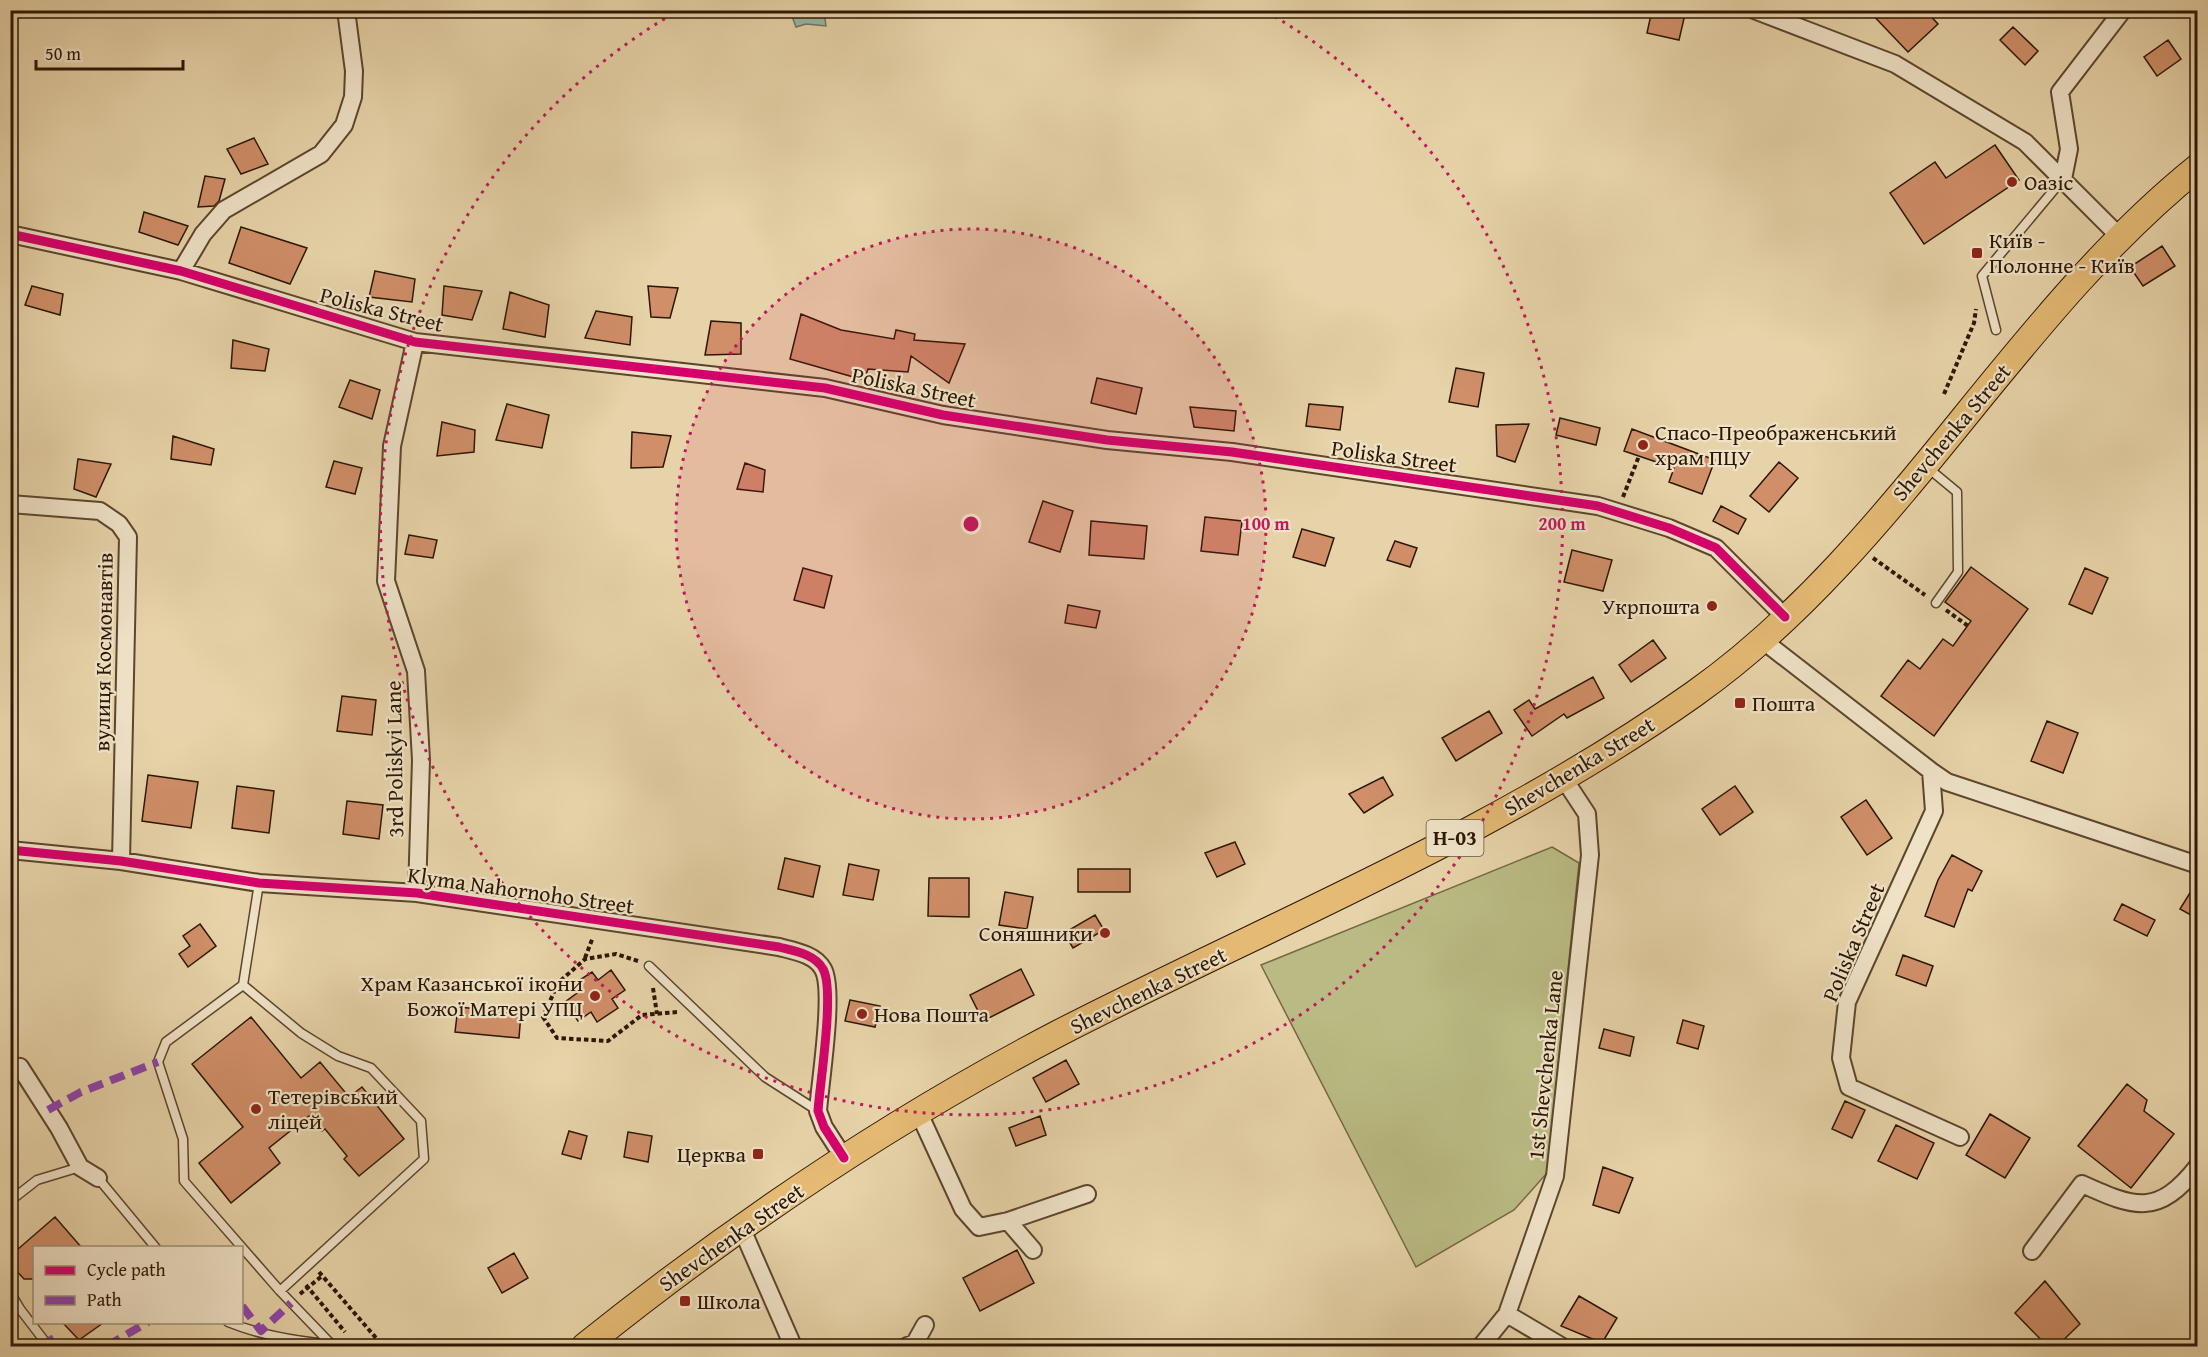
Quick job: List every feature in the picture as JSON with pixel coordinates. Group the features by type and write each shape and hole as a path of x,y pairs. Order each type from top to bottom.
{"main road":[{"name":"Shevchenka Street","path":"585,1347 668,1279 741,1227 918,1111 1061,1032 1471,830 1593,762 1694,694 1761,639 1831,572 1924,465 2079,278 2163,195 2198,167"}],"street":[{"path":"181,271 203,234 224,210 321,154 344,125 353,97 354,71 346,10"},
{"path":"1755,10 1895,64 2025,142 2120,237"},
{"path":"2062,179 2069,149 2060,92 2122,10"},
{"name":"Poliska Street","path":"10,234 181,271 415,342 825,388 943,415 1107,440 1256,456 1598,506 1670,528 1716,548 1785,617"},
{"name":"3rd Poliskyi Lane","path":"415,342 392,446 386,582 416,671 421,760 417,893"},
{"name":"вулиця Космонавтів","path":"10,504 100,512 119,524 128,537 122,861"},
{"path":"1761,639 1947,782 2198,865"},
{"name":"Poliska Street","path":"1931,771 1934,811 1847,1002 1841,1058 1849,1087 1960,1137"},
{"name":"1st Shevchenka Lane","path":"1481,1347 1506,1314 1555,1176 1590,855 1587,813 1563,779"},
{"name":"Klyma Nahornoho Street","path":"10,850 122,861 259,883 417,893 779,947 807,954 823,968 828,990 818,1111"},
{"path":"10,1066 20,1067 59,1128 80,1167 98,1178"},
{"path":"818,1111 824,1127 844,1158"},
{"path":"918,1111 963,1209 979,1227 1008,1221 1087,1194"},
{"path":"2032,1251 2082,1184 2139,1206 2167,1198 2198,1166"},
{"path":"1008,1221 1033,1250"},
{"path":"741,1227 793,1347"},
{"path":"1506,1314 1561,1347"},
{"path":"907,1347 915,1343 925,1325"}],"lane":[{"path":"1996,330 1982,276 2062,179"},
{"path":"1924,465 1957,492 1958,572 1936,603"},
{"path":"241,1246 184,1181 183,1139 158,1062 166,1042 243,985 259,883"},
{"path":"649,966 765,1077 818,1111"},
{"path":"243,985 301,1033 338,1056 371,1068 422,1121 424,1159 280,1291"},
{"path":"10,1201 37,1180 80,1167"},
{"path":"98,1178 154,1246"},
{"path":"243,1249 332,1345"},
{"path":"10,1292 46,1343"},
{"path":"231,1324 250,1331 332,1345 357,1346"}],"path":[{"path":"1944,394 1974,323"},
{"path":"1617,512 1639,456"},
{"path":"1872,558 1896,575"},
{"path":"598,921 585,959 558,983 543,1017 557,1038 608,1041 642,1015 695,1011"},
{"path":"585,959 616,954 649,966 657,1014"},
{"path":"312,1263 383,1347"},
{"path":"298,1275 357,1346"},
{"path":"291,1303 322,1275"}],"green space":[{"path":"1552,847 1579,863 1547,1173 1514,1210 1416,1267 1261,965"}],"shaded area":[{"path":"790,11 824,11 826,26 806,24 796,27"}],"building":[{"path":"1652,10 1686,10 1679,40 1647,33"},
{"path":"1868,10 1925,10 1938,24 1908,52"},
{"path":"2013,27 2038,51 2025,65 2000,40"},
{"path":"2168,40 2181,59 2157,76 2144,57"},
{"path":"254,138 268,164 241,174 227,149"},
{"path":"1995,145 2019,180 1924,244 1890,193 1935,162 1946,178"},
{"path":"205,176 225,179 219,201 214,206 198,207"},
{"path":"144,212 188,226 178,245 139,232"},
{"path":"241,227 307,248 290,284 229,263"},
{"path":"2162,246 2175,266 2143,286 2130,267"},
{"path":"375,271 415,279 412,302 369,297"},
{"path":"32,286 63,294 60,315 25,305"},
{"path":"444,286 482,291 472,320 442,315"},
{"path":"648,286 678,288 670,318 651,317"},
{"path":"510,292 549,305 545,337 503,329"},
{"path":"596,311 632,317 630,345 585,338"},
{"path":"801,314 841,330 894,339 896,330 915,334 914,340 965,344 949,383 911,356 908,372 868,369 864,380 790,359"},
{"path":"711,321 741,323 741,354 705,355"},
{"path":"233,340 269,349 265,371 231,368"},
{"path":"1456,368 1484,373 1478,407 1449,402"},
{"path":"1097,378 1142,388 1136,414 1091,403"},
{"path":"350,380 380,390 372,419 339,407"},
{"path":"507,404 549,415 542,448 496,440"},
{"path":"1309,404 1343,407 1340,430 1306,426"},
{"path":"1190,407 1236,411 1234,431 1194,427"},
{"path":"1560,418 1600,428 1596,445 1556,435"},
{"path":"442,422 475,430 474,452 437,456"},
{"path":"1529,424 1515,462 1497,456 1496,425"},
{"path":"1632,429 1715,460 1702,494 1669,482 1674,468 1624,451"},
{"path":"632,432 671,436 663,467 631,468"},
{"path":"173,436 214,449 211,465 171,459"},
{"path":"78,459 111,464 96,497 74,489"},
{"path":"334,461 362,468 355,494 326,487"},
{"path":"1779,462 1798,478 1769,512 1750,496"},
{"path":"745,463 765,470 763,492 737,489"},
{"path":"1043,501 1073,511 1060,552 1029,542"},
{"path":"1721,506 1746,519 1738,534 1713,521"},
{"path":"1205,517 1242,521 1238,555 1201,551"},
{"path":"1091,521 1147,526 1144,559 1089,555"},
{"path":"1302,529 1334,538 1325,566 1293,557"},
{"path":"409,535 437,540 433,558 405,554"},
{"path":"1395,541 1417,548 1410,567 1387,560"},
{"path":"1572,550 1612,560 1603,591 1564,582"},
{"path":"1971,567 2028,609 1934,736 1881,696 1908,660 1920,669 1943,639 1953,646 1971,621 1945,602"},
{"path":"803,568 832,576 824,608 794,600"},
{"path":"2085,568 2108,578 2092,614 2069,604"},
{"path":"1068,605 1100,611 1096,628 1065,623"},
{"path":"1653,640 1666,658 1631,682 1619,665"},
{"path":"1593,677 1604,698 1567,718 1564,714 1532,736 1514,710 1529,700 1535,709"},
{"path":"342,696 376,700 372,735 337,731"},
{"path":"1489,711 1502,733 1456,761 1442,738"},
{"path":"2047,721 2078,733 2063,773 2031,761"},
{"path":"148,775 198,782 191,828 142,821"},
{"path":"1383,777 1393,795 1364,813 1349,794"},
{"path":"237,786 274,791 269,833 232,828"},
{"path":"1735,786 1753,812 1720,835 1702,809"},
{"path":"1866,800 1892,838 1867,855 1841,817"},
{"path":"347,801 383,805 379,839 343,834"},
{"path":"1235,842 1245,864 1217,877 1205,853"},
{"path":"1952,855 1982,871 1972,891 1968,889 1954,927 1925,916 1938,880"},
{"path":"785,858 820,866 813,897 778,889"},
{"path":"849,864 879,870 873,900 843,895"},
{"path":"1078,869 1130,869 1130,892 1078,892"},
{"path":"929,878 969,878 969,917 928,916"},
{"path":"2198,880 2198,919 2180,909"},
{"path":"1005,892 1033,897 1027,929 999,925"},
{"path":"2122,904 2155,920 2147,936 2114,920"},
{"path":"1095,915 1104,930 1073,948 1064,933"},
{"path":"200,924 216,946 188,967 179,954 190,946 183,936"},
{"path":"1903,955 1933,966 1926,986 1896,975"},
{"path":"1021,969 1034,995 983,1021 970,995"},
{"name":"Храм Казанської ікони Божої Матері УПЦ","path":"611,970 625,990 612,999 618,1008 597,1022 591,1012 578,1021 565,1002 577,993 572,985 592,972 598,980"},
{"path":"850,1000 880,1006 875,1027 845,1021"},
{"path":"458,1007 521,1013 519,1038 455,1032"},
{"path":"251,1017 301,1078 320,1062 349,1097 362,1087 404,1139 359,1176 344,1159 347,1156 325,1129 322,1131 309,1116 269,1148 280,1163 231,1203 199,1163 243,1127 192,1064"},
{"path":"1683,1020 1704,1026 1698,1049 1677,1043"},
{"path":"1604,1029 1634,1037 1630,1056 1599,1048"},
{"path":"1066,1060 1079,1084 1046,1102 1033,1078"},
{"path":"2127,1084 2147,1100 2144,1111 2174,1134 2131,1188 2078,1146"},
{"path":"1845,1101 1865,1110 1852,1138 1832,1129"},
{"path":"1990,1114 2030,1138 2005,1178 1966,1155"},
{"path":"1040,1116 1046,1135 1016,1146 1009,1128"},
{"path":"1896,1125 1934,1143 1917,1179 1878,1161"},
{"path":"569,1131 587,1136 581,1159 562,1154"},
{"path":"628,1132 652,1136 648,1162 624,1157"},
{"path":"1603,1167 1633,1178 1619,1213 1593,1205"},
{"path":"55,1217 80,1246 33,1246 33,1279 24,1279 10,1264 10,1256"},
{"path":"1017,1250 1034,1283 980,1311 963,1278"},
{"path":"514,1253 528,1278 502,1293 488,1268"},
{"path":"2045,1281 2080,1324 2056,1347 2048,1347 2015,1313"},
{"path":"1579,1296 1617,1318 1602,1343 1561,1326"},
{"path":"64,1324 102,1324 79,1340"}],"marked path":[{"path":"48,1110 81,1092 158,1062"},
{"path":"243,1307 261,1331 291,1303"},
{"path":"107,1346 145,1324"},
{"path":"41,1346 54,1338 61,1346"}],"cycle path":[{"path":"10,234 181,271 415,342 825,388 943,415 1107,440 1232,452 1598,506 1669,528 1716,548 1785,617"},
{"path":"10,850 121,861 259,883 417,893 779,947 804,954 819,964 826,980 828,996 826,1037 818,1111 824,1127 844,1158"}],"place":[{"name":"Оазіс","path":"2012,182"},
{"name":"Київ - Полонне - Київ","path":"1977,253"},
{"name":"Спасо-Преображенський храм ПЦУ","path":"1643,445"},
{"name":"Укрпошта","path":"1712,606"},
{"name":"Пошта","path":"1740,703"},
{"name":"Соняшники","path":"1105,933"},
{"name":"Храм Казанської ікони Божої Матері УПЦ","path":"595,996"},
{"name":"Нова Пошта","path":"862,1014"},
{"name":"Тетерівський ліцей","path":"256,1109"},
{"name":"Церква","path":"758,1154"},
{"name":"Школа","path":"685,1301"}]}
